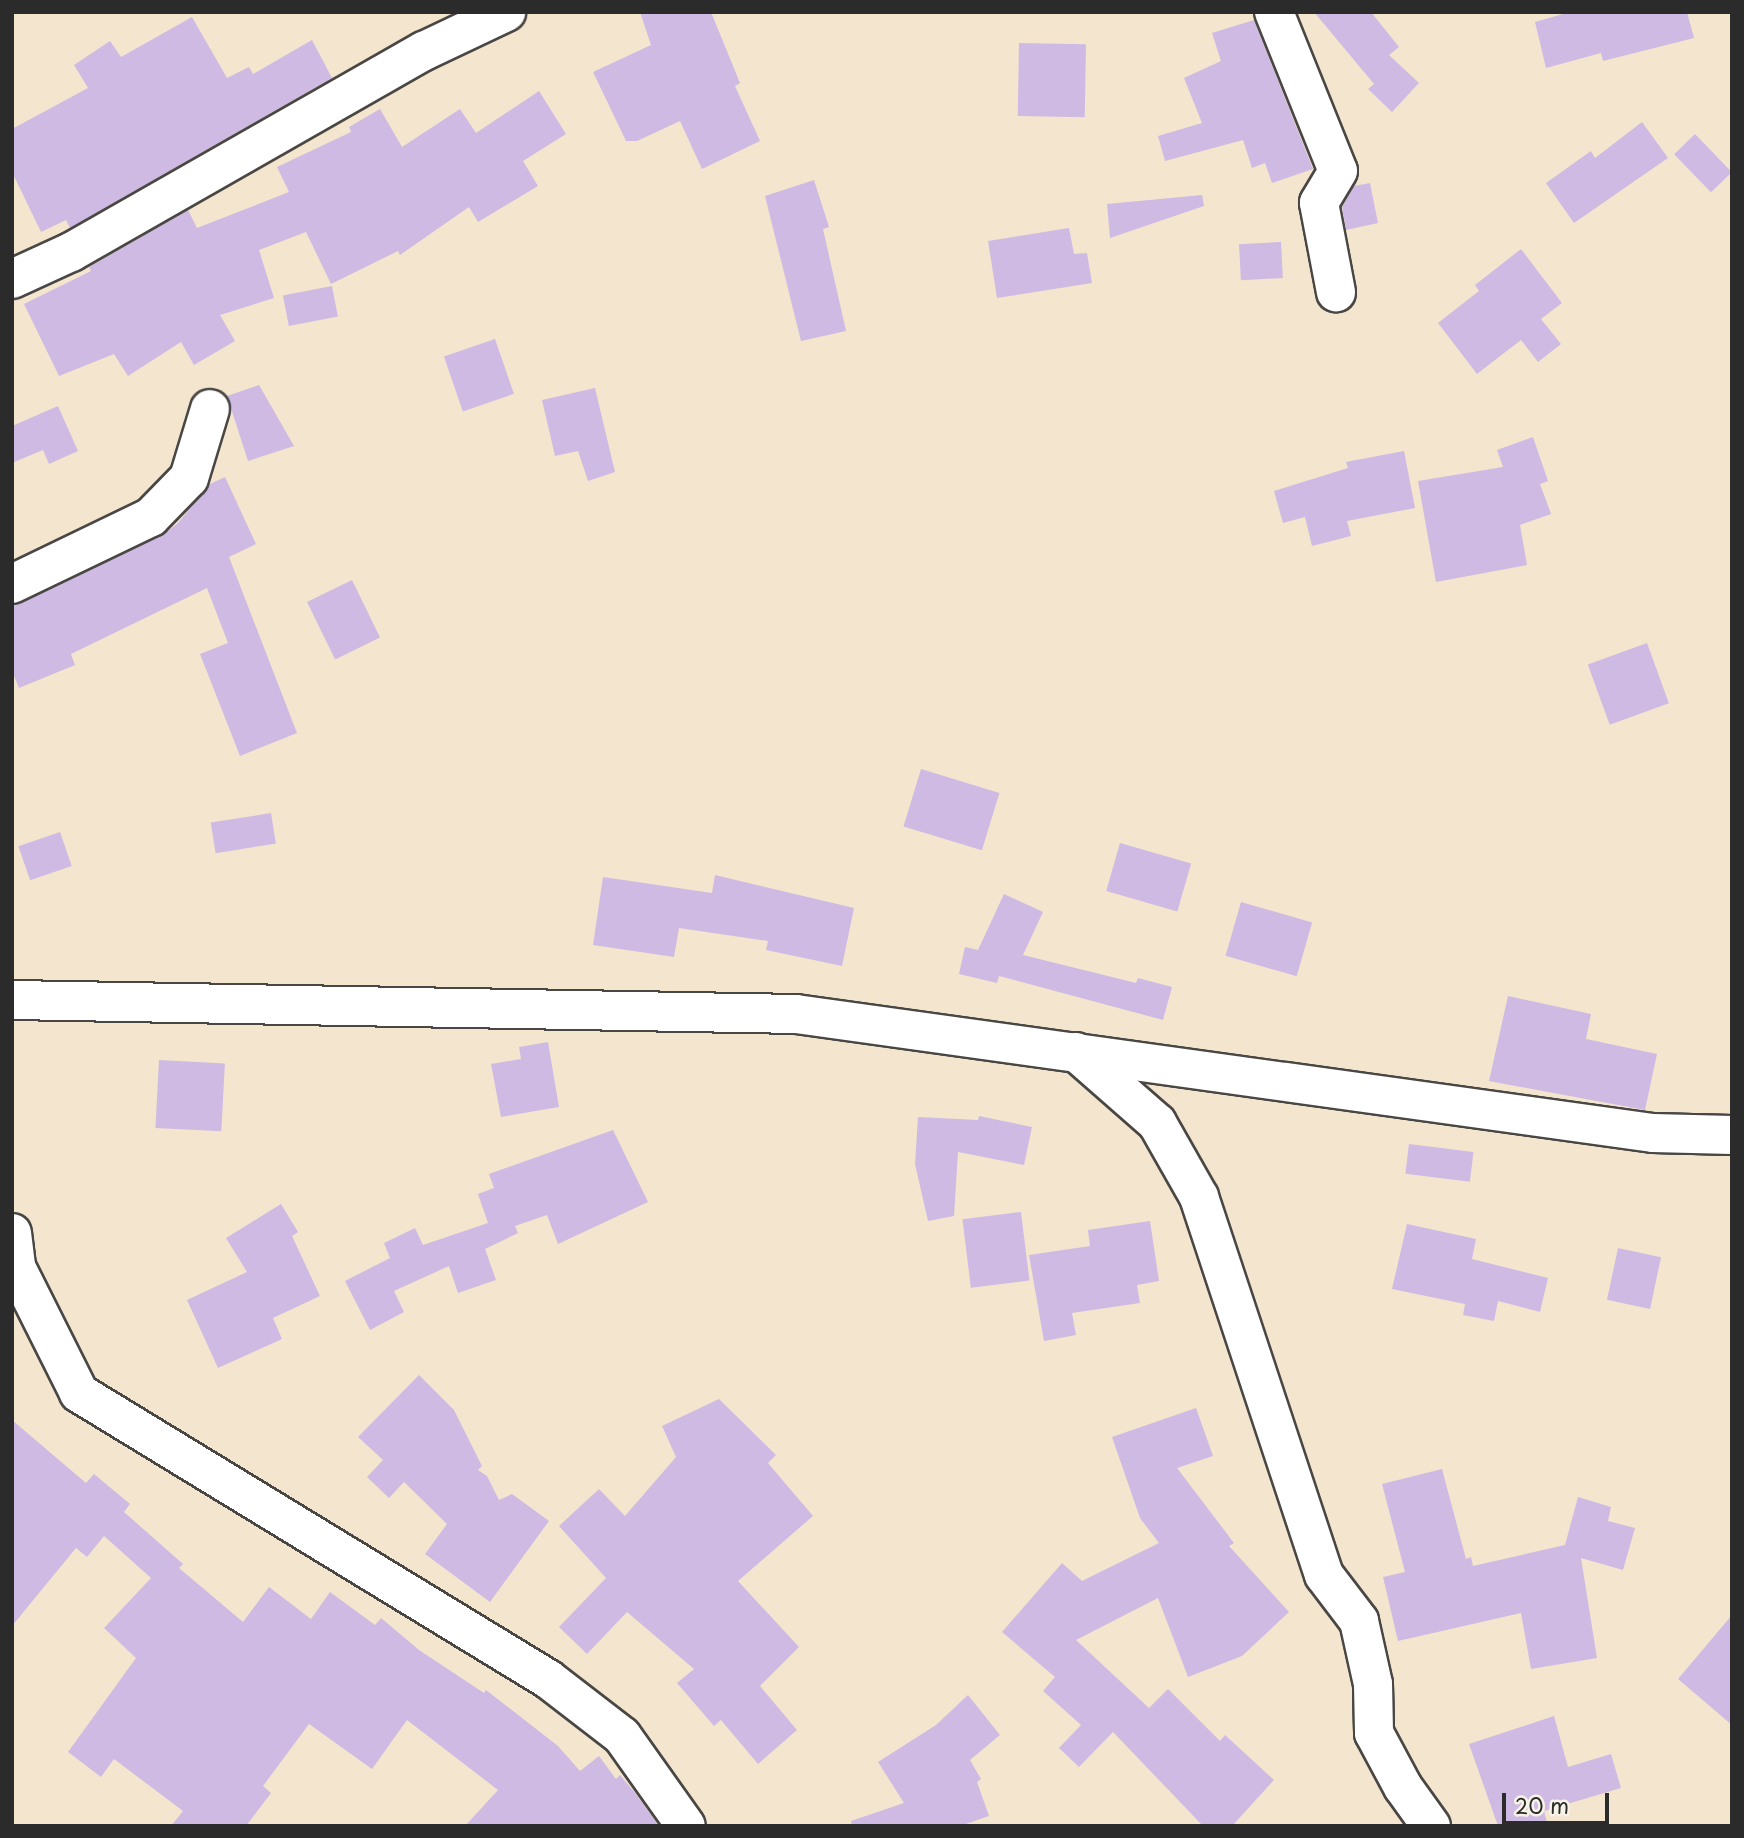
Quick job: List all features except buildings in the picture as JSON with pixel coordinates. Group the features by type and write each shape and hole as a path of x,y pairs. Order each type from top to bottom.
{"street":[{"path":"12,279 71,252 424,51 506,12"},
{"path":"1274,12 1338,171 1319,203 1336,292"},
{"path":"12,584 151,517 189,478 211,409"},
{"path":"12,1000 796,1014 1653,1133 1732,1135"},
{"path":"1076,1052 1157,1124 1199,1197 1324,1575 1359,1620 1373,1684 1374,1733 1403,1787 1431,1826"},
{"path":"12,1233 16,1267 79,1393 548,1679 622,1735 686,1826"}]}
